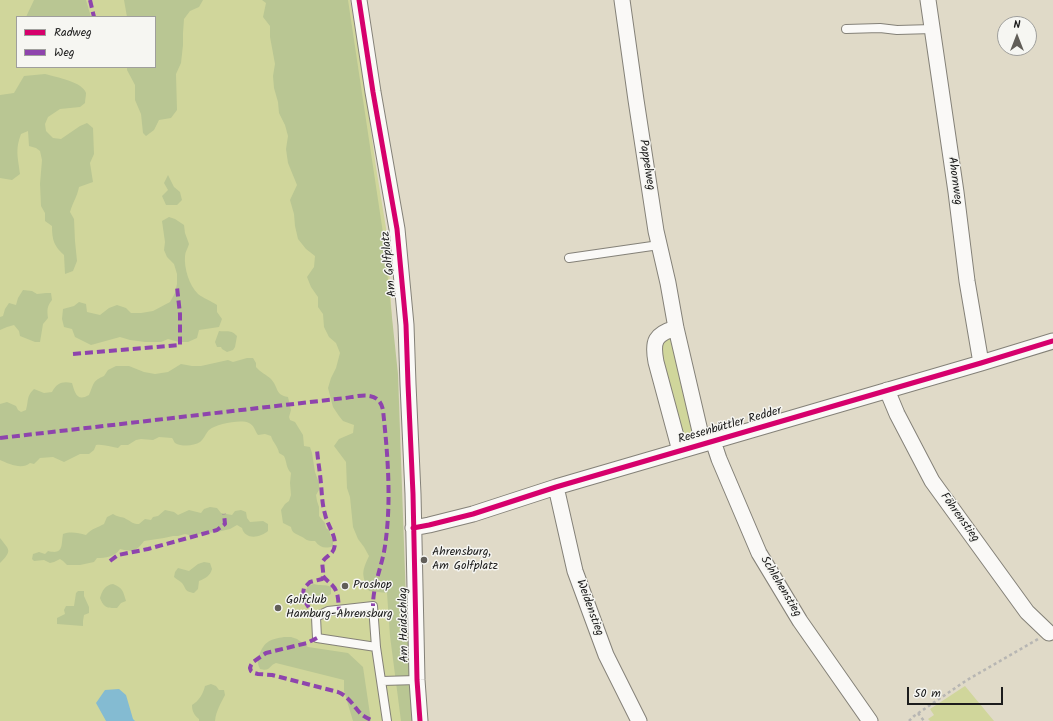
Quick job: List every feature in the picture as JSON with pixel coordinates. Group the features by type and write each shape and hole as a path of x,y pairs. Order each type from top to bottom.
{"street":[{"name":"Am Golfplatz","path":"359,0 397,230 406,325 413,528"},
{"name":"Pappelweg","path":"622,0 653,212 676,328 708,442"},
{"name":"Ahornweg","path":"928,0 956,192 967,281 981,363"},
{"path":"676,328 666,331 659,336 655,343 654,350 680,451"},
{"name":"Reesenbüttler Redder","path":"413,528 473,514 708,442 1053,341"},
{"name":"Föhrenstieg","path":"887,390 897,414 932,481 1027,612 1049,633"},
{"name":"Schlehenstieg","path":"708,442 719,459 759,553 800,621 870,721"},
{"name":"Weidenstieg","path":"556,488 575,571 580,585 606,655 640,721"},
{"name":"Am Haidschlag","path":"413,528 416,680 420,721"}],"lane":[{"path":"846,29 933,29"},
{"path":"569,258 660,245"},
{"path":"376,646 316,638 316,617 328,611 372,606 376,646 387,721"},
{"path":"382,681 416,680"}],"path":[{"path":"909,721 918,713 967,680 1049,633"},
{"path":"918,713 924,721"}],"green space":[{"name":"Golfclub Hamburg-Ahrensburg","path":"0,0 350,0 362,67 387,234 396,389 403,586 412,721 0,721"},
{"path":"34,0 86,0 91,16 26,16"},
{"path":"124,0 203,0 199,7 190,11 184,19 181,63 176,74 177,110 171,118 159,120 154,130 146,136 143,133 141,114 135,100 135,85 127,68 156,68 156,16 127,16"},
{"path":"262,0 348,0 383,233 398,374 406,601 414,721 401,721 390,636 387,593 369,591 365,581 363,574 369,556 358,539 353,527 350,497 347,488 346,462 334,446 339,439 353,433 354,425 343,421 339,416 333,407 328,388 340,353 336,343 329,337 324,327 323,314 318,307 318,297 311,287 307,277 314,267 315,256 306,249 298,239 295,226 294,214 290,200 297,185 288,163 286,149 288,136 285,125 279,113 274,88 273,76 275,64 270,37 270,26 263,17 266,3"},
{"path":"45,74 75,83 84,89 86,93 85,103 80,107 60,109 48,117 45,124 46,131 53,138 61,139 87,123 93,128 94,154 90,163 93,182 79,187 70,212 74,219 77,261 73,271 65,274 64,255 54,242 52,226 45,221 45,213 41,206 40,184 42,160 40,151 29,146 28,131 21,134 18,145 20,174 12,180 0,178 0,95 14,93 24,76"},
{"path":"168,175 174,187 180,192 182,200 177,205 166,205 162,196 168,190 164,183"},
{"path":"169,217 184,225 189,244 185,253 185,266 188,276 192,286 198,294 217,305 217,312 222,319 219,327 199,330 197,338 188,342 179,342 168,339 161,342 145,342 120,337 91,345 75,337 72,329 64,327 62,319 63,309 74,306 79,302 86,304 87,312 100,315 109,308 117,305 126,308 131,313 141,313 153,311 170,302 175,293 177,274 174,264 167,257 164,250 165,242 162,221"},
{"path":"23,290 32,291 37,294 51,293 52,300 48,308 48,318 43,324 40,342 35,342 20,336 19,331 14,325 0,330 0,317 3,316 9,303 16,305"},
{"path":"219,331 231,332 237,336 233,350 227,352 221,347 217,347 215,342"},
{"path":"670,337 694,433 688,438 684,438 658,349 660,340"},
{"path":"253,358 256,363 256,367 271,379 279,393 288,397 291,410 289,417 290,420 295,422 303,435 304,446 310,447 312,453 315,472 319,483 319,490 316,495 319,507 319,516 325,523 326,528 329,530 333,540 333,546 326,548 321,546 315,541 308,540 295,533 292,531 291,527 283,523 281,510 289,501 291,495 291,473 288,469 284,456 279,453 278,448 271,436 265,434 258,435 249,423 229,423 217,426 209,430 200,442 191,445 181,445 175,443 172,438 159,437 153,440 136,440 128,445 121,445 118,448 96,445 94,450 89,454 80,454 64,462 53,457 40,458 34,464 30,463 19,466 11,465 0,460 0,404 7,402 16,406 21,412 26,410 29,397 34,389 44,393 52,392 60,383 72,383 77,395 79,397 85,397 89,395 95,381 104,376 108,370 116,366 129,366 144,372 155,374 168,372 181,364 201,366 228,360 233,362"},
{"path":"210,507 217,508 221,513 232,515 235,511 241,510 246,512 247,518 250,522 263,521 268,524 268,531 253,537 246,535 242,528 237,525 230,529 217,532 193,536 185,534 144,541 134,550 128,551 120,549 113,555 97,558 94,562 80,565 67,565 60,559 50,563 44,560 34,561 32,559 33,554 39,552 45,554 48,551 57,552 62,545 63,534 72,532 86,535 92,529 104,524 107,517 113,514 139,524 145,519 151,520 153,517 158,516 165,510 174,512 178,515 189,510 201,513 204,509"},
{"path":"0,538 6,545 8,553 0,563"},
{"path":"204,562 210,563 212,569 210,573 204,579 199,581 198,589 194,593 187,591 182,583 174,577 175,572 178,568 189,571 198,564"},
{"path":"113,584 122,590 126,601 121,603 117,608 106,607 100,598 104,589"},
{"path":"314,584 331,587 331,594 319,601 312,601 306,594 306,589 310,585"},
{"path":"78,591 84,591 84,596 89,607 89,613 84,615 83,626 57,624 57,618 65,614 64,610 66,606 74,606 76,593"},
{"path":"284,637 297,639 308,647 348,653 363,667 371,721 353,721 344,691 344,680 276,663 266,670 260,669 258,659 266,643"},
{"path":"211,684 216,686 219,690 224,690 225,695 215,721 199,721 192,709 192,705 200,697 205,686"},
{"path":"965,686 994,721 930,721 928,719 934,715 930,709"}],"water":[{"path":"119,689 126,695 133,719 135,721 106,721 96,703 105,690"}],"marked path":[{"path":"90,0 94,16"},
{"path":"73,354 180,345 180,314 177,287"},
{"path":"0,438 357,396 373,397 381,404 383,410 388,463 389,499 384,552 375,586 373,606"},
{"path":"316,617 308,607 305,600 303,592 304,588 310,582 322,579 323,561 332,552 335,544 334,536 326,518 323,506 317,450"},
{"path":"110,561 118,555 148,549 217,530 225,524 224,514"},
{"path":"323,576 336,591 339,610"},
{"path":"317,638 307,643 266,653 253,662 250,668 251,671 258,674 272,675 338,692 348,698 361,714 371,720"}],"cycle path":[{"path":"359,0 373,92 397,229 406,325 413,494 417,680 420,721"},
{"path":"413,528 473,514 556,487 1053,341"}],"place":[{"name":"Ahrensburg, Am Golfplatz","path":"424,560"},
{"name":"Proshop","path":"345,586"},
{"name":"Golfclub Hamburg-Ahrensburg","path":"278,608"}]}
